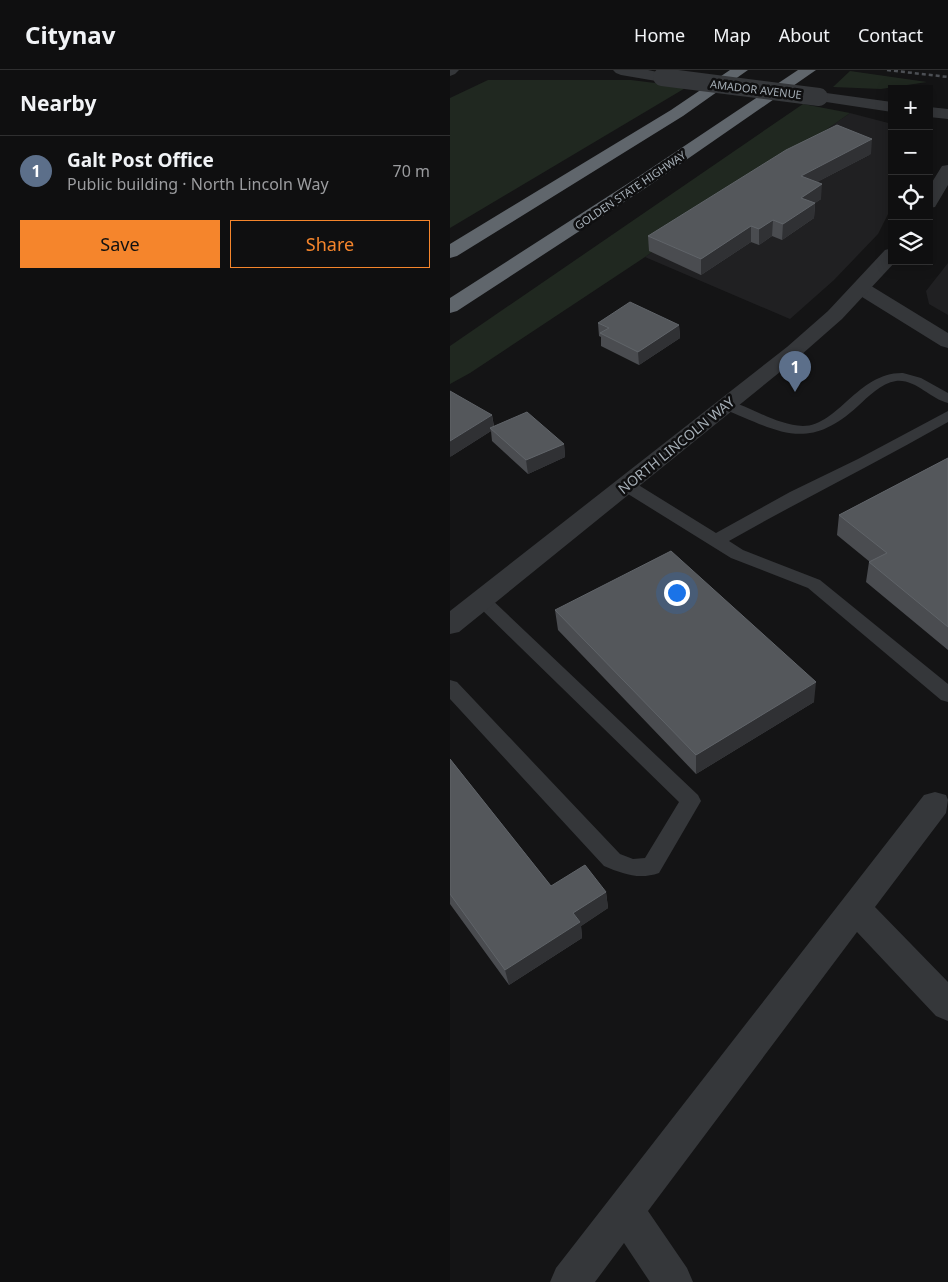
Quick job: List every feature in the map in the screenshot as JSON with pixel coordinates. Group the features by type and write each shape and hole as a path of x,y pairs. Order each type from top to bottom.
{"highway":[{"path":"450,252 669,118 740,70"},
{"name":"GOLDEN STATE HIGHWAY","path":"450,307 633,189 808,70"}],"street":[{"name":"AMADOR AVENUE","path":"620,70 888,106"},
{"path":"933,112 948,114"},
{"path":"933,196 948,170"},
{"name":"NORTH LINCOLN WAY","path":"450,625 794,351 835,315 888,259"},
{"path":"862,288 948,342"},
{"path":"570,1282 935,804"},
{"path":"855,908 948,1005"},
{"path":"625,1211 673,1282"}],"lane":[{"path":"726,405 792,430 812,429 837,418 861,396 884,381 897,376 921,383 948,399"},
{"path":"716,541 796,496 864,463 948,416"},
{"path":"626,485 737,554 814,584 948,696"},
{"path":"450,687 612,860 633,868 651,867 691,801 482,600"}],"shaded area":[{"path":"850,71 927,82 888,85 888,88 881,89 833,87"},
{"path":"488,80 631,80 687,87 450,228 450,98"},
{"path":"803,104 850,113 645,257 470,373 450,384 450,346"},
{"path":"850,113 888,123 888,214 878,234 834,280 790,319 645,257"},
{"path":"948,263 948,315 929,304 926,291"}],"building":[{"path":"837,125 872,139 801,176 822,184 801,198 815,203 783,224 773,220 759,229 751,226 701,259 648,236 786,150"},
{"path":"630,302 679,325 638,352 600,333 609,328 598,323"},
{"path":"450,391 492,415 450,441"},
{"path":"527,412 564,444 526,460 490,428"},
{"path":"948,458 948,627 869,562 887,553 839,515"},
{"path":"671,551 816,682 696,755 555,610"},
{"path":"450,759 551,886 585,865 606,892 573,913 580,922 505,970 450,894"}],"railway":[{"path":"887,70 948,77"}],"place":[{"name":"Galt Post Office","path":"795,392"}]}
